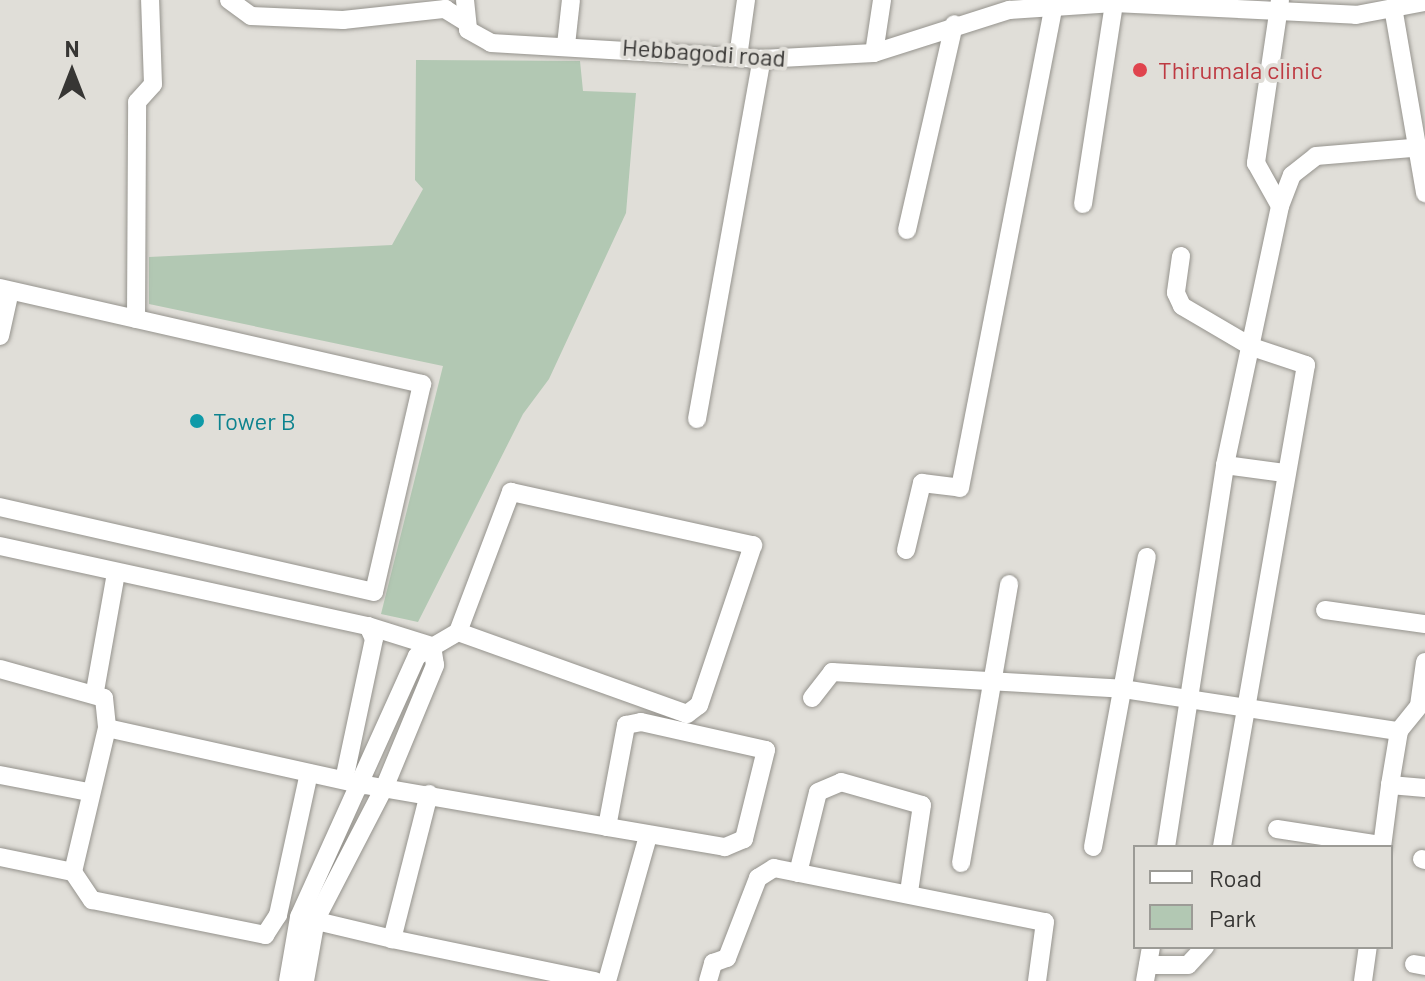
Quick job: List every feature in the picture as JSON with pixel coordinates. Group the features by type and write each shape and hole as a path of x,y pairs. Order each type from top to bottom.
{"street":[{"path":"136,319 137,102 153,84 150,0"},
{"name":"Hebbagodi road","path":"229,0 251,16 343,20 445,9 491,43 566,45 762,59 874,53 954,24 1009,10 1053,10 1114,3 1280,5 1394,13 1425,2"},
{"path":"464,21 465,0"},
{"path":"566,45 571,0"},
{"path":"738,57 746,0"},
{"path":"874,53 882,0"},
{"path":"1083,204 1114,3"},
{"path":"1280,5 1256,163 1280,206"},
{"path":"906,550 922,483 960,488 1053,10"},
{"path":"1394,13 1412,148 1425,193"},
{"path":"907,230 954,24"},
{"path":"697,419 762,59"},
{"path":"1166,845 1225,465 1280,206 1292,175 1316,156 1412,148"},
{"path":"1181,256 1176,293 1182,306 1252,347 1306,365 1284,473 1222,845"},
{"path":"0,336 5,289 422,384 374,592 0,507"},
{"path":"1225,465 1284,473"},
{"path":"288,981 308,918 417,656 458,632 511,492 746,538 753,545 699,705 687,714 458,632"},
{"path":"0,546 368,626 432,646"},
{"path":"1093,847 1147,557"},
{"path":"95,691 116,573"},
{"path":"961,863 1009,584"},
{"path":"1325,610 1425,624"},
{"path":"344,780 374,639 368,626"},
{"path":"305,981 308,918 385,786 435,665 432,646"},
{"path":"1382,845 1399,731 1419,706 1425,662"},
{"path":"0,669 95,691 104,698 107,728 88,792 73,872"},
{"path":"812,698 832,672 993,685 1123,689 1245,711 1399,731"},
{"path":"107,728 365,785 385,786 648,836 725,847 744,839 766,750 626,725 607,827"},
{"path":"0,857 73,872 92,900 250,936 265,935 278,915 309,773"},
{"path":"0,775 88,792"},
{"path":"798,873 818,792 841,782 922,805 909,892"},
{"path":"1390,785 1425,788"},
{"path":"392,939 429,794"},
{"path":"1277,829 1376,845"},
{"path":"607,981 648,836"},
{"path":"708,981 713,963 727,958 758,878 774,868 909,892 1045,922 1037,981"},
{"path":"278,915 308,918 582,980"},
{"path":"1148,964 1188,965 1203,949"},
{"path":"1363,981 1368,949"}],"green space":[{"path":"416,60 580,61 583,91 636,93 626,213 549,379 523,414 418,622 381,614 443,366 149,304 149,257 392,245 423,189 415,180"}],"place":[{"name":"Thirumala clinic","path":"1140,70"},
{"name":"Tower B","path":"197,421"}]}
